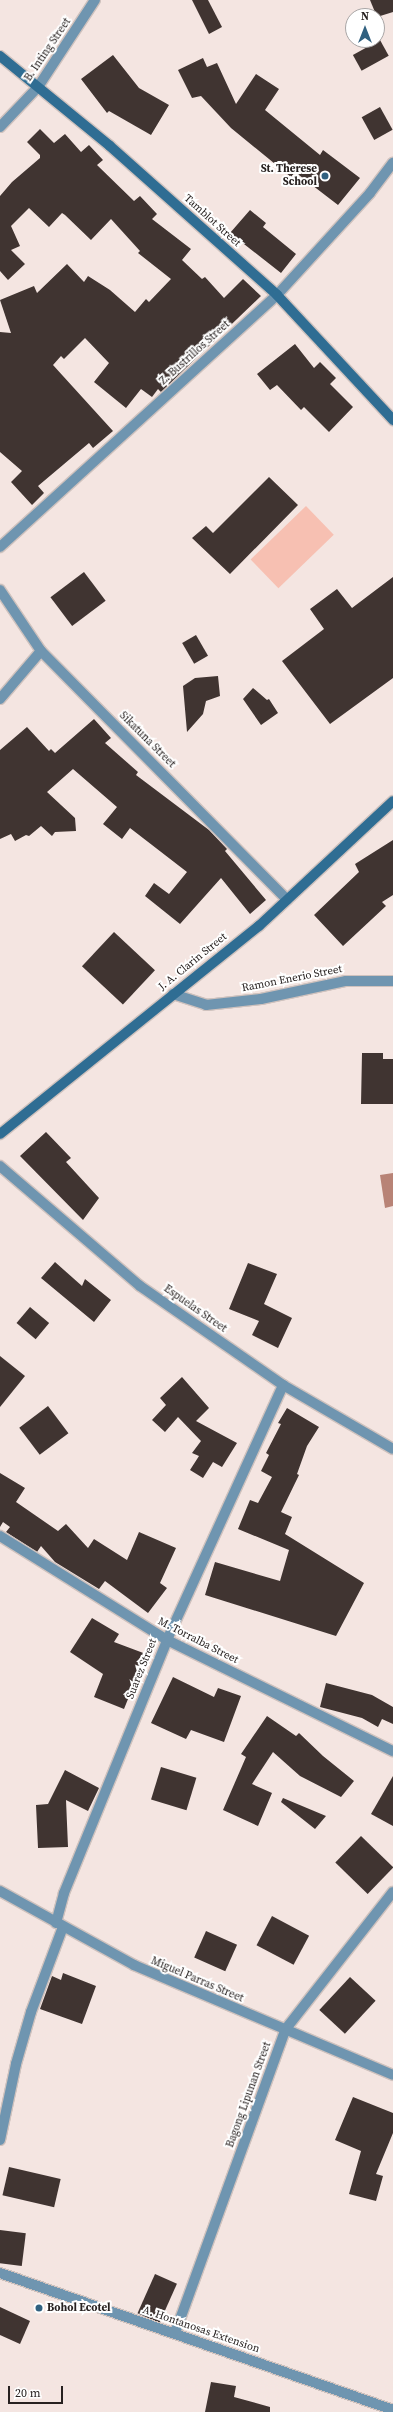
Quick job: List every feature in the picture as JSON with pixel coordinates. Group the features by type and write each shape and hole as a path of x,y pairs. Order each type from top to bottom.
{"main road":[{"name":"Tamblot Street","path":"0,56 110,146 277,295 393,420"},
{"name":"J. A. Clarin Street","path":"0,1134 259,926 393,801"}],"street":[{"name":"B. Inting Street","path":"0,127 38,88 95,0"},
{"name":"Z. Bustrillos Street","path":"0,547 277,295 370,193 393,163"},
{"name":"Sikatuna Street","path":"0,590 41,651 286,900"},
{"path":"0,699 41,651"},
{"name":"Ramon Enerio Street","path":"173,994 206,1005 261,999 346,981 393,981"},
{"name":"Espuelas Street","path":"0,1166 140,1286 283,1385 393,1449"},
{"name":"Suarez Street","path":"0,2140 16,2064 59,1925 64,1893 167,1640 283,1385"},
{"name":"M. Torralba Street","path":"0,1536 167,1640 393,1751"},
{"name":"Miguel Parras Street","path":"0,1891 134,1966 393,2075"},
{"name":"Bagong Lipunan Street","path":"175,2333 285,2030 393,1892"},
{"name":"A. Hontanosas Extension","path":"0,2273 393,2410"}],"shaded area":[{"path":"306,506 334,535 278,588 251,559"},
{"path":"393,1173 393,1206 385,1208 380,1175"}],"building":[{"path":"192,0 208,0 222,27 209,34"},
{"path":"370,0 393,0 393,12 385,14 385,8 373,8"},
{"path":"366,48 384,48 389,56 362,71 353,55"},
{"path":"113,55 139,88 169,105 151,135 109,111 107,113 81,79"},
{"path":"203,58 207,67 217,63 236,104 256,74 279,89 265,110 320,155 323,150 360,178 338,205 295,172 291,177 231,128 201,96 192,98 178,70"},
{"path":"380,107 393,130 374,140 362,117"},
{"path":"40,129 54,143 65,134 81,152 89,145 103,160 97,165 134,201 140,196 157,214 152,219 191,249 182,260 202,279 205,277 224,298 243,279 261,296 161,392 158,389 152,397 141,389 126,408 94,382 109,363 85,338 64,359 61,356 53,365 113,431 93,448 89,443 38,486 44,493 32,505 11,482 22,471 0,452 0,332 11,333 0,300 34,286 37,293 67,264 84,282 88,276 110,290 135,312 146,299 149,302 171,279 138,253 140,251 111,219 91,240 62,213 49,227 29,208 11,226 20,246 11,250 25,264 8,280 0,271 0,196 12,182 40,158 40,155 27,142"},
{"path":"250,210 266,223 263,227 296,254 281,273 230,233"},
{"path":"295,344 314,368 320,362 336,378 330,384 353,407 329,432 304,407 301,410 277,385 270,390 257,374"},
{"path":"269,477 298,505 230,574 192,538 206,526 213,533"},
{"path":"84,572 106,601 72,626 50,597"},
{"path":"393,577 393,678 330,724 282,661 324,629 310,609 337,589 352,608"},
{"path":"196,635 208,656 194,664 182,643"},
{"path":"218,676 220,696 206,701 203,714 187,732 183,686 195,678"},
{"path":"253,688 267,700 269,699 278,713 261,725 243,699"},
{"path":"94,719 111,738 105,743 138,772 136,775 209,830 227,849 225,851 266,900 250,914 221,878 180,924 145,896 154,883 169,894 187,872 130,828 122,839 103,824 117,807 73,769 47,792 75,818 76,831 55,832 52,836 41,826 29,836 26,835 15,841 11,834 0,839 0,750 27,727 49,751 51,749 55,753"},
{"path":"393,840 393,895 382,902 386,906 343,946 314,915 359,872 355,864"},
{"path":"114,932 155,970 123,1005 82,966"},
{"path":"362,1053 383,1053 383,1059 393,1059 393,1104 361,1104"},
{"path":"46,1132 71,1158 66,1162 99,1198 83,1220 20,1156"},
{"path":"55,1262 82,1286 85,1279 111,1300 94,1322 41,1278"},
{"path":"248,1263 277,1274 264,1304 292,1318 278,1348 252,1335 259,1321 229,1309"},
{"path":"30,1307 49,1323 36,1339 17,1323"},
{"path":"0,1356 25,1376 0,1407"},
{"path":"182,1377 209,1408 196,1421 237,1443 222,1467 213,1462 203,1478 190,1470 199,1456 192,1453 201,1441 178,1417 165,1432 152,1420 166,1405 160,1398"},
{"path":"48,1406 68,1433 40,1455 19,1428"},
{"path":"287,1408 319,1427 307,1446 297,1474 299,1475 281,1512 292,1517 285,1534 364,1583 336,1636 205,1595 215,1562 280,1581 289,1550 238,1529 250,1500 258,1503 272,1477 261,1471 269,1455 266,1453 281,1424 278,1423"},
{"path":"0,1473 25,1488 16,1502 58,1531 66,1524 88,1548 94,1539 127,1560 139,1532 176,1548 160,1583 167,1588 148,1613 105,1581 99,1589 55,1562 41,1546 37,1552 6,1532 10,1527 3,1522 0,1527"},
{"path":"92,1618 119,1634 114,1642 146,1654 124,1709 94,1697 103,1674 70,1652"},
{"path":"173,1677 214,1697 218,1688 241,1696 224,1742 191,1730 186,1739 151,1723"},
{"path":"326,1683 372,1695 393,1707 393,1724 382,1719 378,1727 362,1718 320,1707"},
{"path":"267,1716 296,1736 299,1733 323,1756 354,1781 341,1797 300,1776 273,1752 252,1784 272,1793 258,1826 223,1810 246,1757 241,1754"},
{"path":"161,1767 196,1778 186,1810 151,1800"},
{"path":"65,1770 99,1788 88,1811 66,1800 68,1847 38,1848 36,1805 48,1804"},
{"path":"393,1776 393,1826 371,1814"},
{"path":"283,1798 326,1816 315,1829 281,1802"},
{"path":"361,1836 393,1867 368,1894 335,1863"},
{"path":"272,1916 309,1936 294,1965 257,1945"},
{"path":"206,1931 237,1945 225,1971 194,1957"},
{"path":"63,1973 96,1986 82,2024 40,2009 52,1976 61,1980"},
{"path":"350,1977 376,2001 345,2034 319,2010"},
{"path":"353,2097 393,2113 393,2133 376,2174 383,2176 376,2201 349,2194 361,2151 335,2140"},
{"path":"9,2167 61,2179 54,2207 2,2195"},
{"path":"0,2230 26,2233 22,2266 0,2263"},
{"path":"155,2274 177,2284 159,2323 138,2313"},
{"path":"0,2307 30,2321 20,2344 0,2335"},
{"path":"211,2382 236,2386 234,2397 270,2407 270,2412 205,2412"}],"place":[{"name":"St. Therese School","path":"325,176"},
{"name":"Bohol Ecotel","path":"39,2308"}]}
